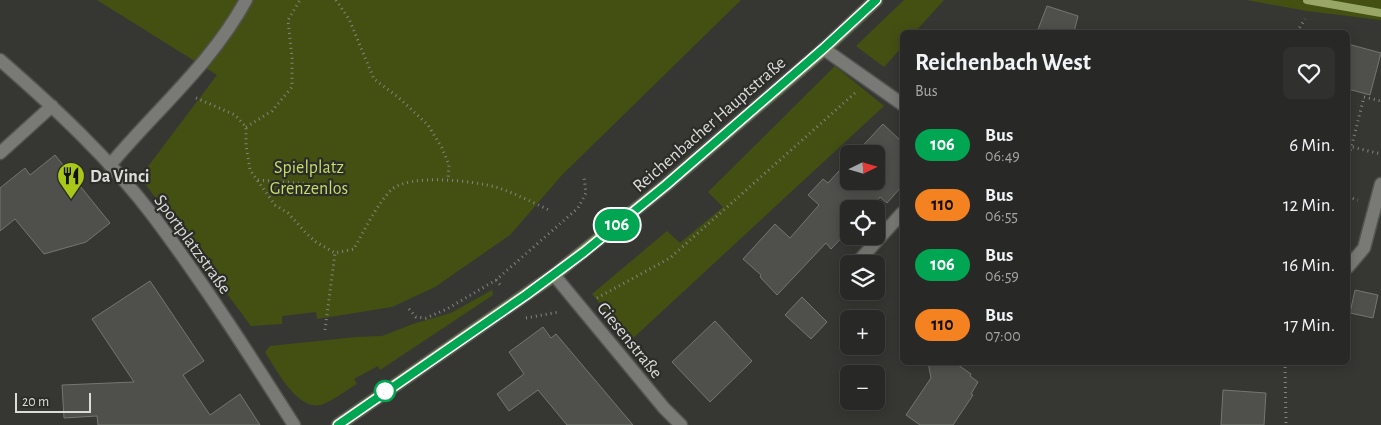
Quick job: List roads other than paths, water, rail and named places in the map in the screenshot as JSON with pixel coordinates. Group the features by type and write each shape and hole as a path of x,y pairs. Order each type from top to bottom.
{"main road":[{"name":"Reichenbacher Hauptstraße","path":"338,425 554,275 666,185 824,48 876,0"}],"street":[{"path":"110,165 138,131 206,60 235,20 246,0"},
{"path":"824,48 900,103"},
{"name":"Sportplatzstraße","path":"0,60 52,106 110,165 153,216 242,342 294,425"},
{"path":"0,153 52,106"},
{"path":"1350,265 1364,248 1378,209 1381,184"},
{"path":"864,255 900,215"},
{"name":"Giesenstraße","path":"554,275 664,408 681,425"}],"waterway":[{"path":"1307,0 1381,13"}],"place":[{"name":"Da Vinci","path":"71,200"}],"park label":[{"name":"Spielplatz Grenzenlos","path":"309,177"}]}
